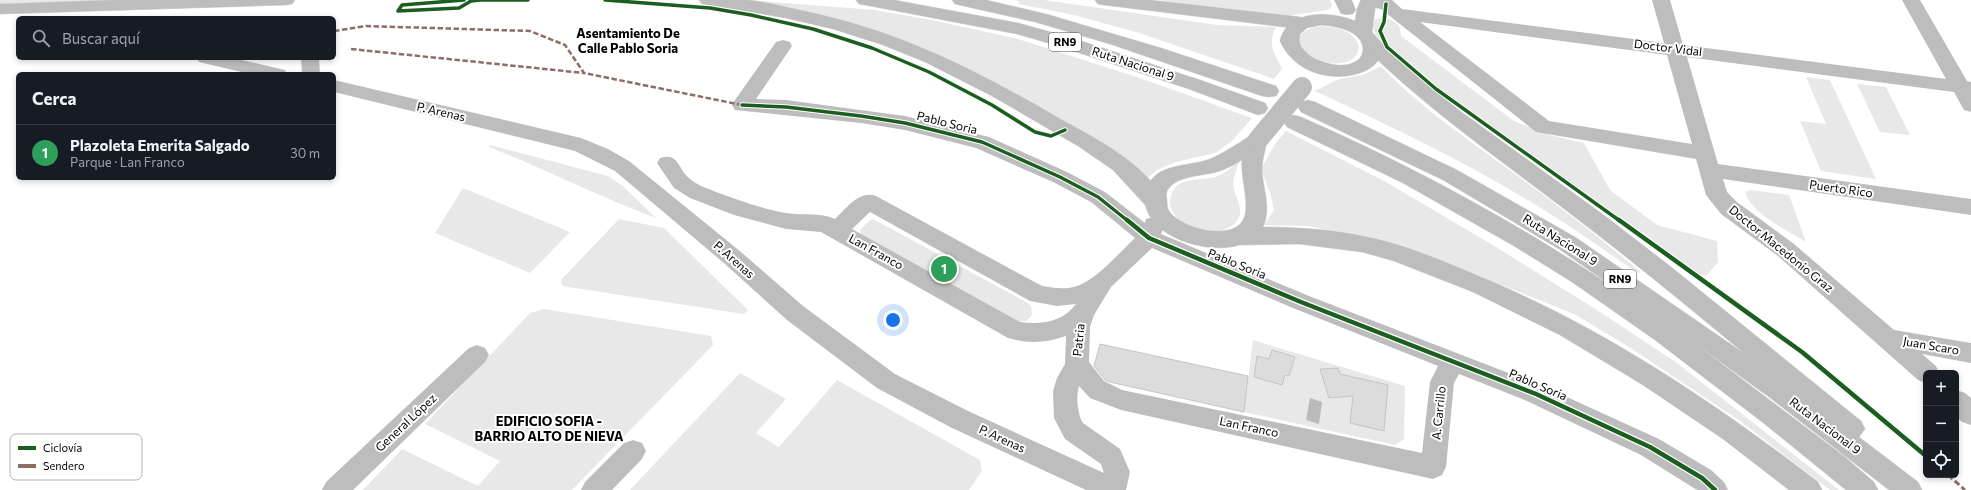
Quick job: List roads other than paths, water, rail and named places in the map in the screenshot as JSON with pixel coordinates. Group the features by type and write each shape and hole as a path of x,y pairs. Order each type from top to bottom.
{"main road":[{"path":"0,9 286,0"},
{"path":"708,0 764,9 844,27 912,49 938,61 1025,106 1104,153 1134,178 1168,225 1179,232 1211,239"},
{"name":"Ruta Nacional 9","path":"865,0 1018,29 1062,41 1196,85 1258,108"},
{"name":"Ruta Nacional 9","path":"961,0 1023,14 1118,40 1269,91"},
{"path":"1104,0 1300,23 1316,20 1353,5"},
{"name":"Doctor Macedonio Graz","path":"1661,0 1717,195 1729,208 1786,250 1890,339 1923,370"},
{"path":"1911,0 1966,87 1971,105"},
{"name":"Doctor Vidal","path":"1353,5 1386,4 1397,14 1676,48 1966,87"},
{"path":"1353,5 1349,25 1367,38 1424,93 1597,222 1792,378 1878,451 1920,490"},
{"path":"1293,51 1300,58 1310,64 1336,71 1358,68 1365,64 1371,58 1373,51 1353,5"},
{"name":"Puerto Rico","path":"1397,14 1543,127 1708,162 1971,207"},
{"path":"1300,23 1293,29 1289,36 1289,43 1299,69 1301,105"},
{"name":"Pablo Soria","path":"783,46 742,105 786,107 860,116 905,123 982,142 1048,170 1098,197 1150,238 1301,302 1536,394 1650,447 1702,478 1715,490"},
{"path":"215,60 269,72"},
{"path":"310,60 311,72"},
{"path":"1336,71 1301,105 1257,141 1226,160 1213,166 1172,175 1162,181 1157,189 1157,208 1150,238 1171,241 1255,235 1308,237 1353,243 1399,254 1526,306 1585,337 1708,413 1809,490"},
{"name":"P. Arenas","path":"336,86 581,145 601,154 622,166 683,216 795,313 886,381 959,420 1113,490"},
{"name":"Ruta Nacional 9","path":"1301,105 1351,147 1523,240 1614,300 1706,364 1865,490"},
{"name":"Ruta Nacional 9","path":"1301,105 1450,175 1567,244 1759,377 1909,490"},
{"path":"1239,237 1251,228 1257,212 1252,179 1252,164 1257,141"},
{"name":"Lan Franco","path":"667,163 681,183 696,192 742,209 786,221 825,224 1016,331 1038,334 1058,330 1068,325 1083,313"},
{"path":"837,230 868,201 901,221 1038,295 1068,298 1095,288 1103,281"},
{"name":"Patria","path":"1113,490 1117,472 1111,457 1074,431 1067,418 1065,391 1069,378 1077,366 1078,327 1083,313 1103,281 1150,238"},
{"name":"Juan Scaro","path":"1890,339 1971,353"},
{"name":"General López","path":"335,490 477,356"},
{"name":"A. Carrillo","path":"1433,467 1442,382 1452,362"},
{"name":"Lan Franco","path":"1077,366 1086,373 1092,386 1101,393 1121,400 1433,467"},
{"path":"1959,403 1971,414"},
{"path":"594,490 633,451"}],"place":[{"name":"Plazoleta Emerita Salgado","path":"944,269"}],"district":[{"name":"Asentamiento De Calle Pablo Soria","path":"628,40"},
{"name":"EDIFICIO SOFIA - BARRIO ALTO DE NIEVA","path":"549,428"}]}
